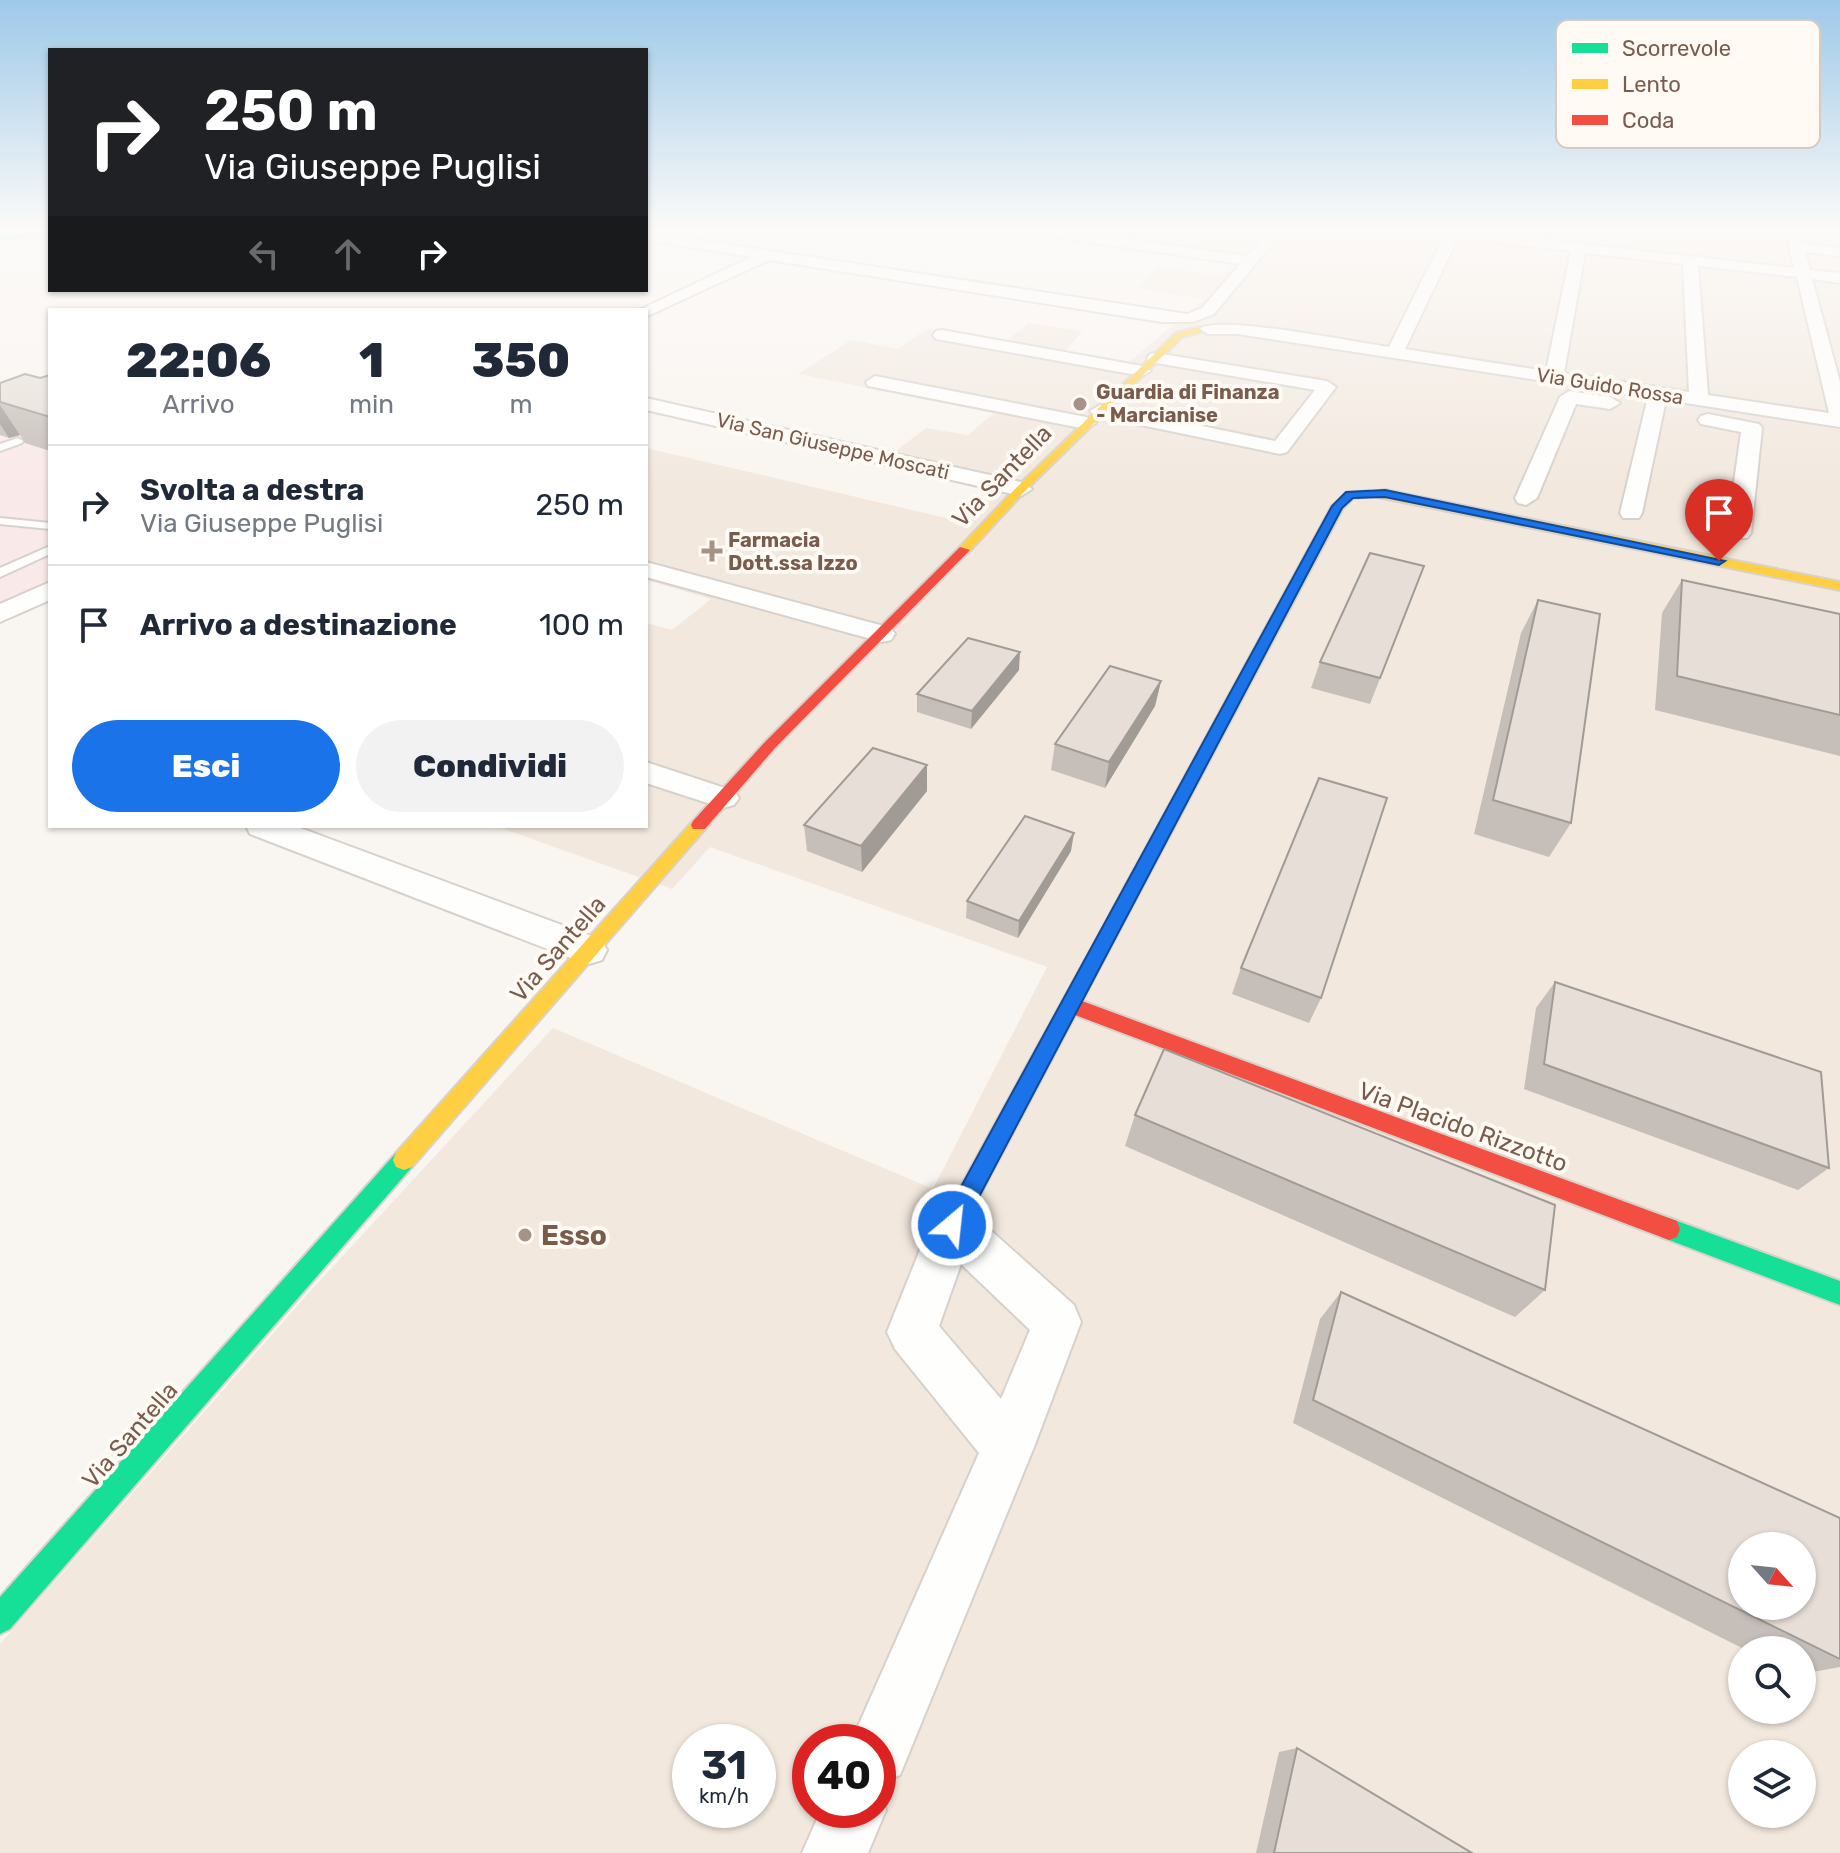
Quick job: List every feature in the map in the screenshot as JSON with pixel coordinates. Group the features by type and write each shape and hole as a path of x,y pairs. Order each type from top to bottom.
{"street":[{"name":"Via Guido Rossa","path":"1152,316 1554,377 1656,402 1699,400 1840,420"},
{"path":"1193,323 1199,316"},
{"path":"1395,353 1413,316"},
{"path":"1554,377 1566,316"},
{"path":"1694,316 1699,400"},
{"path":"1814,316 1840,420"},
{"name":"Via Santella","path":"0,1619 770,745 1093,417 1193,323"},
{"path":"875,382 1280,448 1327,387 942,335"},
{"path":"1526,498 1569,397 1656,402 1752,428 1739,533"},
{"path":"1631,513 1656,402"},
{"name":"Via San Giuseppe Moscati","path":"648,404 1021,489"},
{"path":"1008,1447 912,1332 952,1225 1338,506 1350,495 1385,493 1840,586"},
{"path":"648,570 882,634"},
{"path":"0,614 48,591"},
{"path":"648,773 723,798"},
{"path":"267,828 589,950"},
{"name":"Via Placido Rizzotto","path":"1070,1005 1840,1293"},
{"path":"890,1724 1008,1447 1057,1322 952,1225"},
{"path":"835,1853 846,1828"}],"lane":[{"path":"2,454 18,441"},
{"path":"0,521 48,526"},
{"path":"0,573 48,551"}],"shaded area":[{"path":"1183,316 1840,316 1840,1853 0,1853 0,1644 305,1297 553,1028 933,1189 1047,967 710,847 672,889 504,829 648,828 648,624 672,630 711,599 648,581 648,448 963,522 993,489 881,462 926,428 968,435 994,413 798,374 851,340 898,349 927,329 1005,342 1028,323 1082,331 1064,353 1128,363"},
{"path":"48,375 48,581 0,603 0,391"}],"building":[{"path":"25,374 40,378 48,376 48,416 0,402 0,383"},
{"path":"1370,553 1424,566 1380,678 1320,662"},
{"path":"1682,580 1840,614 1840,715 1677,676"},
{"path":"1538,600 1600,614 1571,823 1493,800"},
{"path":"968,638 1020,652 972,711 917,694"},
{"path":"1110,666 1161,681 1109,762 1055,744"},
{"path":"873,748 927,765 861,846 804,825"},
{"path":"1319,778 1387,798 1321,998 1241,968"},
{"path":"1025,816 1074,833 1019,921 967,901"},
{"path":"1555,982 1821,1072 1829,1168 1544,1064"},
{"path":"1164,1049 1555,1205 1545,1290 1135,1115"},
{"path":"1341,1292 1840,1518 1840,1659 1816,1647 1816,1636 1793,1636 1761,1620 1816,1620 1816,1532 1728,1532 1728,1604 1313,1400"},
{"path":"1297,1748 1472,1853 1274,1853"}],"traffic: fast":[{"path":"1119,914 1338,506 1350,495 1369,494"},
{"path":"0,1619 404,1160"},
{"path":"1669,1229 1840,1293"}],"traffic: slow":[{"path":"964,550 1021,489 1179,335 1199,330"},
{"path":"1369,494 1385,493 1840,586"},
{"path":"404,1160 699,825"}],"traffic: jam":[{"path":"699,825 770,745 964,550"},
{"path":"952,1225 1119,914"},
{"path":"1070,1005 1669,1229"}],"place":[{"name":"Guardia di Finanza - Marcianise","path":"1080,404"},
{"name":"Farmacia Dott.ssa Izzo","path":"712,551"},
{"name":"Esso","path":"525,1235"}],"route":[{"path":"952,1225 1338,506 1350,495 1385,493 1719,561"}]}
